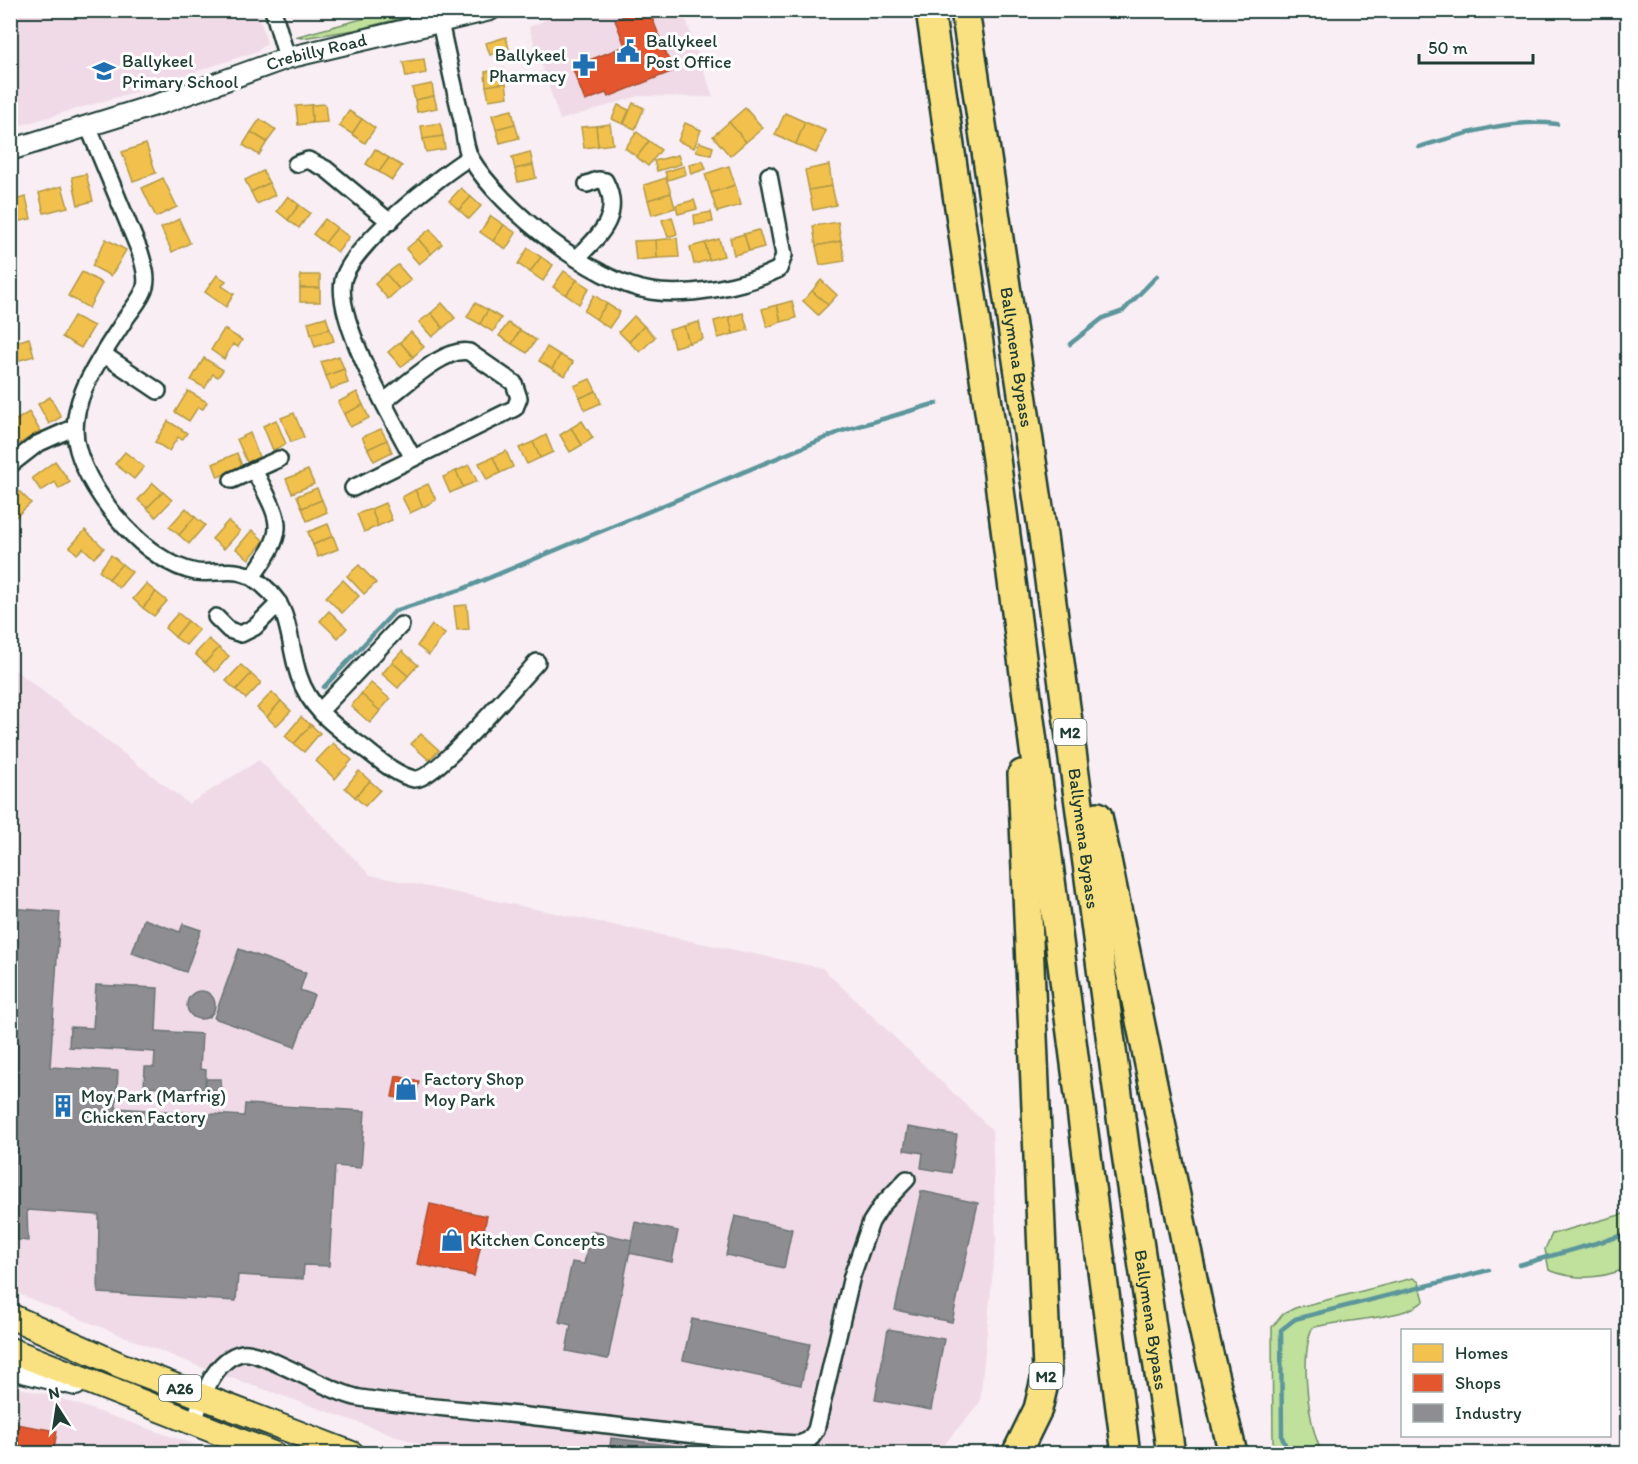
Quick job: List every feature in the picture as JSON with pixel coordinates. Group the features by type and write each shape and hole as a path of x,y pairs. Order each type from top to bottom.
{"highway":[{"name":"Ballymena Bypass","path":"930,10 996,459 1126,1454"},
{"name":"Ballymena Bypass","path":"965,10 1010,301 1125,1147 1171,1454"},
{"name":"M2","path":"1010,301 1102,839 1205,1336 1233,1454"},
{"name":"M2","path":"996,459 1019,675 1047,1371 1038,1409 1017,1454"}],"main road":[{"name":"A26","path":"10,1316 120,1365 352,1454"},
{"name":"A26","path":"10,1350 111,1392 273,1454"}],"street":[{"path":"273,10 287,58"},
{"name":"Crebilly Road","path":"10,150 88,126 287,58 490,10"},
{"path":"440,22 470,157 492,188 519,214 577,258 630,285 668,293 739,283 772,273 782,265 784,255 769,175"},
{"path":"88,126 140,252 145,271 145,288 103,354 80,403 74,428 78,450 99,492 123,525 153,552 174,565 197,572 231,570 252,577 279,603 292,634 298,675 308,700 333,725 391,768 416,779 427,776 452,753 537,662"},
{"path":"413,458 348,324 342,285 350,266 390,222 445,172 470,157"},
{"path":"296,164 308,160 326,170 390,222"},
{"path":"577,258 603,232 611,219 613,206 605,181 598,180 586,184"},
{"path":"353,488 515,408 519,398 514,383 469,352 461,350 444,356 384,401"},
{"path":"103,354 158,391"},
{"path":"10,465 37,444 74,428"},
{"path":"232,480 279,459"},
{"path":"252,577 270,553 279,533 275,512 254,470"},
{"path":"216,618 229,630 241,634 255,627 279,603"},
{"path":"320,711 401,625"},
{"path":"193,1424 220,1365 230,1357 247,1352 262,1356 326,1388 356,1397 426,1407 799,1444 809,1440 816,1430 852,1276 872,1222 882,1205 907,1179"},
{"path":"10,1369 111,1392"}],"shaded area":[{"path":"671,10 673,14 683,11 713,97 639,96 560,120 529,27 567,11"},
{"name":"Ballykeel Primary School","path":"10,11 257,11 267,43 258,51 138,91 11,128"},
{"path":"10,666 189,804 259,760 370,875 822,968 992,1130 996,1239 980,1402 937,1453 445,1453 198,1366 11,1291"},
{"path":"11,1386 53,1396 219,1453 11,1454"}],"green space":[{"path":"395,10 431,11 354,30 302,38 295,37"},
{"path":"1627,1213 1627,1268 1588,1277 1569,1276 1549,1270 1545,1249 1552,1234"},
{"path":"1413,1278 1419,1282 1424,1300 1416,1307 1404,1312 1312,1328 1308,1341 1307,1391 1313,1425 1322,1453 1276,1453 1273,1441 1272,1327 1283,1314 1295,1308"}],"building: Homes":[{"path":"506,37 509,49 490,55 486,43"},
{"path":"424,59 426,73 406,77 403,62"},
{"path":"504,69 506,83 486,86 485,72"},
{"path":"506,83 508,97 489,100 486,86"},
{"path":"432,84 434,96 415,100 412,88"},
{"path":"434,96 437,108 417,112 415,100"},
{"path":"633,103 644,108 635,129 624,124"},
{"path":"325,104 327,122 312,123 311,105"},
{"path":"311,105 312,123 298,125 296,106"},
{"path":"618,105 629,110 623,124 612,119"},
{"path":"745,108 763,128 746,142 729,122"},
{"path":"512,110 515,124 496,129 492,115"},
{"path":"349,111 362,119 352,134 339,126"},
{"path":"785,113 805,122 796,144 775,135"},
{"path":"260,119 276,130 267,142 251,132"},
{"path":"362,119 375,128 365,143 352,134"},
{"path":"729,122 746,142 730,156 713,136"},
{"path":"805,122 826,131 816,153 796,144"},
{"path":"440,123 443,136 423,139 421,126"},
{"path":"685,123 701,130 694,148 678,141"},
{"path":"515,124 519,138 500,143 496,129"},
{"path":"610,124 613,144 598,146 596,126"},
{"path":"596,126 598,146 584,148 581,127"},
{"path":"251,132 267,142 259,155 243,145"},
{"path":"637,132 649,141 637,157 625,148"},
{"path":"443,136 445,149 426,152 423,139"},
{"path":"649,141 661,150 648,166 637,157"},
{"path":"699,142 713,147 711,155 696,151"},
{"path":"146,144 156,173 133,181 122,152"},
{"path":"375,149 389,158 379,172 366,164"},
{"path":"530,152 533,165 515,169 512,157"},
{"path":"678,155 681,164 657,171 654,161"},
{"path":"389,158 402,166 392,180 379,172"},
{"path":"703,161 706,169 691,174 689,165"},
{"path":"533,165 536,178 518,182 515,169"},
{"path":"829,165 832,186 809,190 805,170"},
{"path":"684,166 686,174 668,180 665,172"},
{"path":"729,166 735,185 711,193 705,174"},
{"path":"263,171 269,183 251,192 245,180"},
{"path":"86,174 93,201 78,205 72,177"},
{"path":"163,178 177,207 156,217 142,188"},
{"path":"666,178 671,193 648,200 644,185"},
{"path":"269,183 275,195 257,204 251,192"},
{"path":"735,185 741,205 717,212 711,193"},
{"path":"62,186 68,207 44,213 39,193"},
{"path":"832,186 836,205 813,210 809,190"},
{"path":"461,188 471,197 459,210 449,201"},
{"path":"671,193 675,208 652,215 648,200"},
{"path":"288,196 299,205 288,220 277,211"},
{"path":"26,197 31,219 10,223 10,201"},
{"path":"471,197 481,206 469,219 459,210"},
{"path":"694,200 697,209 678,214 676,205"},
{"path":"299,205 310,213 299,228 288,220"},
{"path":"711,212 713,222 695,225 694,215"},
{"path":"491,216 504,225 493,241 480,232"},
{"path":"672,217 677,234 668,237 662,220"},
{"path":"179,219 190,243 172,252 161,228"},
{"path":"325,219 337,228 325,243 313,234"},
{"path":"838,222 841,241 816,246 813,226"},
{"path":"504,225 516,233 506,249 493,241"},
{"path":"337,228 349,237 338,252 325,243"},
{"path":"430,229 442,244 431,254 418,239"},
{"path":"759,230 764,247 749,251 744,234"},
{"path":"744,234 749,251 734,255 730,238"},
{"path":"677,238 679,257 657,258 656,240"},
{"path":"106,239 126,250 111,276 92,266"},
{"path":"418,239 431,254 419,264 406,249"},
{"path":"719,239 724,256 709,260 705,243"},
{"path":"656,240 657,258 636,260 634,241"},
{"path":"841,241 845,261 820,265 816,246"},
{"path":"705,243 709,260 694,264 690,247"},
{"path":"528,248 541,257 530,272 518,264"},
{"path":"541,257 553,265 543,281 530,272"},
{"path":"398,265 411,280 399,289 386,274"},
{"path":"564,271 577,280 566,295 553,287"},
{"path":"82,272 102,283 89,308 68,296"},
{"path":"386,274 399,289 388,299 375,284"},
{"path":"217,275 226,281 222,286 234,294 226,307 205,292"},
{"path":"300,275 320,275 320,288 300,288"},
{"path":"577,280 589,288 579,304 566,295"},
{"path":"821,280 837,295 828,305 812,291"},
{"path":"300,288 320,288 320,302 300,302"},
{"path":"812,291 828,305 818,315 803,301"},
{"path":"594,295 607,304 596,319 584,311"},
{"path":"792,301 796,318 781,322 777,305"},
{"path":"442,303 455,318 443,328 431,313"},
{"path":"475,303 488,310 480,324 467,317"},
{"path":"607,304 620,312 609,328 596,319"},
{"path":"777,305 781,322 767,327 762,309"},
{"path":"488,310 501,318 493,332 480,324"},
{"path":"431,313 443,328 432,337 419,322"},
{"path":"743,313 748,330 733,334 729,317"},
{"path":"74,316 94,326 81,348 62,337"},
{"path":"634,316 644,326 629,342 619,332"},
{"path":"326,317 330,329 311,334 308,322"},
{"path":"729,317 733,334 718,338 714,321"},
{"path":"699,322 703,339 689,343 684,326"},
{"path":"508,323 520,330 512,344 499,336"},
{"path":"644,326 655,337 640,352 629,342"},
{"path":"684,326 689,343 674,347 669,330"},
{"path":"224,329 242,340 238,347 233,344 224,359 211,350"},
{"path":"330,329 334,341 315,347 311,334"},
{"path":"520,330 536,340 527,353 512,344"},
{"path":"411,332 424,347 413,357 400,342"},
{"path":"29,338 34,356 10,363 10,344"},
{"path":"400,342 413,357 401,367 388,352"},
{"path":"547,347 560,355 552,369 539,361"},
{"path":"560,355 573,362 565,376 552,369"},
{"path":"339,356 344,369 326,376 321,362"},
{"path":"204,358 223,370 218,377 213,374 205,388 191,380"},
{"path":"344,369 348,383 331,389 326,376"},
{"path":"590,379 596,391 580,398 574,386"},
{"path":"188,391 207,402 203,409 198,407 189,421 175,412"},
{"path":"596,391 601,403 585,410 580,398"},
{"path":"357,392 363,405 344,414 338,402"},
{"path":"50,397 61,417 49,424 38,404"},
{"path":"363,405 369,418 350,427 344,414"},
{"path":"29,412 40,431 19,444 10,431 10,424"},
{"path":"294,413 304,437 291,442 281,418"},
{"path":"276,420 286,444 273,450 263,426"},
{"path":"168,421 187,433 182,440 178,437 169,451 155,442"},
{"path":"582,421 593,438 582,445 571,428"},
{"path":"571,428 582,445 570,452 560,435"},
{"path":"381,429 387,440 368,449 362,437"},
{"path":"250,433 259,457 247,462 237,439"},
{"path":"546,435 553,452 540,458 533,442"},
{"path":"387,440 392,452 374,461 368,449"},
{"path":"533,442 540,458 527,464 519,448"},
{"path":"506,451 513,467 500,473 493,457"},
{"path":"125,452 144,467 134,479 115,464"},
{"path":"237,453 242,466 218,477 213,464"},
{"path":"493,457 500,473 487,480 479,463"},
{"path":"55,461 70,482 59,489 55,482 41,491 32,478"},
{"path":"469,465 477,481 463,487 456,471"},
{"path":"308,470 314,484 292,493 286,479"},
{"path":"456,471 463,487 450,493 443,477"},
{"path":"153,483 163,492 147,508 138,500"},
{"path":"428,484 436,500 423,507 415,490"},
{"path":"317,488 322,500 302,508 297,496"},
{"path":"18,490 31,503 10,522 10,497"},
{"path":"415,490 423,507 410,513 402,497"},
{"path":"163,492 172,500 156,517 147,508"},
{"path":"322,500 327,512 307,521 302,508"},
{"path":"385,503 392,520 378,526 371,509"},
{"path":"186,508 195,517 179,535 169,527"},
{"path":"371,509 378,526 364,532 357,514"},
{"path":"195,517 205,525 189,544 179,535"},
{"path":"228,521 240,531 224,549 212,539"},
{"path":"328,524 333,536 313,545 308,532"},
{"path":"85,530 104,548 94,558 83,548 77,554 70,547"},
{"path":"252,530 264,541 249,559 236,549"},
{"path":"333,536 338,549 318,557 313,545"},
{"path":"111,555 122,564 109,579 99,571"},
{"path":"122,564 132,572 119,588 109,579"},
{"path":"359,565 376,583 364,594 347,576"},
{"path":"343,580 359,596 342,613 326,597"},
{"path":"146,584 156,592 143,608 133,599"},
{"path":"156,592 167,601 154,616 143,608"},
{"path":"467,605 469,629 457,630 454,606"},
{"path":"329,611 347,628 338,638 320,621"},
{"path":"178,613 188,621 175,637 165,628"},
{"path":"188,621 199,630 186,645 175,637"},
{"path":"432,625 445,634 429,655 417,646"},
{"path":"209,639 219,648 205,663 195,654"},
{"path":"219,648 229,656 215,672 205,663"},
{"path":"402,651 418,665 408,676 392,662"},
{"path":"392,662 408,676 398,688 382,674"},
{"path":"241,665 251,674 236,690 226,681"},
{"path":"251,674 261,683 246,699 236,690"},
{"path":"371,683 390,699 380,711 361,694"},
{"path":"272,692 281,701 267,717 257,708"},
{"path":"361,694 380,711 370,723 351,706"},
{"path":"281,701 291,711 276,726 267,717"},
{"path":"301,717 311,725 294,744 285,736"},
{"path":"311,725 320,733 304,752 294,744"},
{"path":"421,734 439,750 429,760 411,744"},
{"path":"333,743 352,760 335,779 316,761"},
{"path":"359,771 370,781 355,797 345,788"},
{"path":"370,781 380,790 365,806 355,797"}],"building: Shops":[{"path":"640,10 649,10 673,71 608,97 606,93 585,101 572,67 625,46 615,20"},
{"name":"Factory Shop Moy Park","path":"396,1076 419,1081 415,1101 392,1097"},
{"name":"Kitchen Concepts","path":"430,1204 487,1216 474,1276 417,1264"},
{"path":"10,1423 57,1431 53,1454 10,1454"}],"building: Industry":[{"name":"Moy Park (Marfrig) Chicken Factory","path":"10,908 60,912 50,1067 118,1071 116,1108 244,1116 245,1104 365,1111 361,1168 335,1166 329,1266 304,1265 303,1279 238,1275 236,1301 98,1293 99,1215 27,1210 28,1241 10,1239"},
{"path":"144,919 180,932 183,924 201,930 186,972 132,953"},
{"path":"239,949 306,973 300,990 314,995 295,1047 214,1018"},
{"path":"96,985 158,988 156,1031 202,1034 200,1069 206,1070 205,1090 144,1087 145,1067 154,1067 155,1052 69,1047 70,1027 93,1028"},
{"path":"201,991 211,995 215,1005 211,1015 201,1019 191,1015 187,1005 191,995"},
{"path":"206,1079 221,1079 221,1091 205,1090"},
{"path":"908,1127 957,1135 951,1173 921,1168 923,1153 904,1150"},
{"path":"921,1191 978,1203 952,1322 895,1310"},
{"path":"735,1216 792,1229 784,1268 726,1255"},
{"path":"635,1222 678,1231 672,1262 629,1253"},
{"path":"591,1231 632,1240 608,1359 566,1351 571,1325 559,1322 572,1262 584,1264"},
{"path":"692,1319 810,1344 801,1385 683,1360"},
{"path":"888,1329 944,1339 931,1410 875,1400"},
{"path":"611,1438 736,1453 736,1454 609,1454"}],"waterway":[{"path":"1419,147 1470,132 1505,125 1557,124"},
{"path":"1070,344 1103,318 1123,311 1157,276"},
{"path":"324,687 395,611 460,590 842,431 937,403"},
{"path":"1519,1265 1628,1234"},
{"path":"1289,1454 1282,1437 1281,1330 1295,1319 1489,1270"}],"place":[{"name":"Ballykeel Post Office","path":"628,51"},
{"name":"Ballykeel Pharmacy","path":"584,65"},
{"name":"Ballykeel Primary School","path":"104,71"},
{"name":"Factory Shop Moy Park","path":"406,1089"},
{"name":"Moy Park (Marfrig) Chicken Factory","path":"63,1106"},
{"name":"Kitchen Concepts","path":"452,1240"}]}
